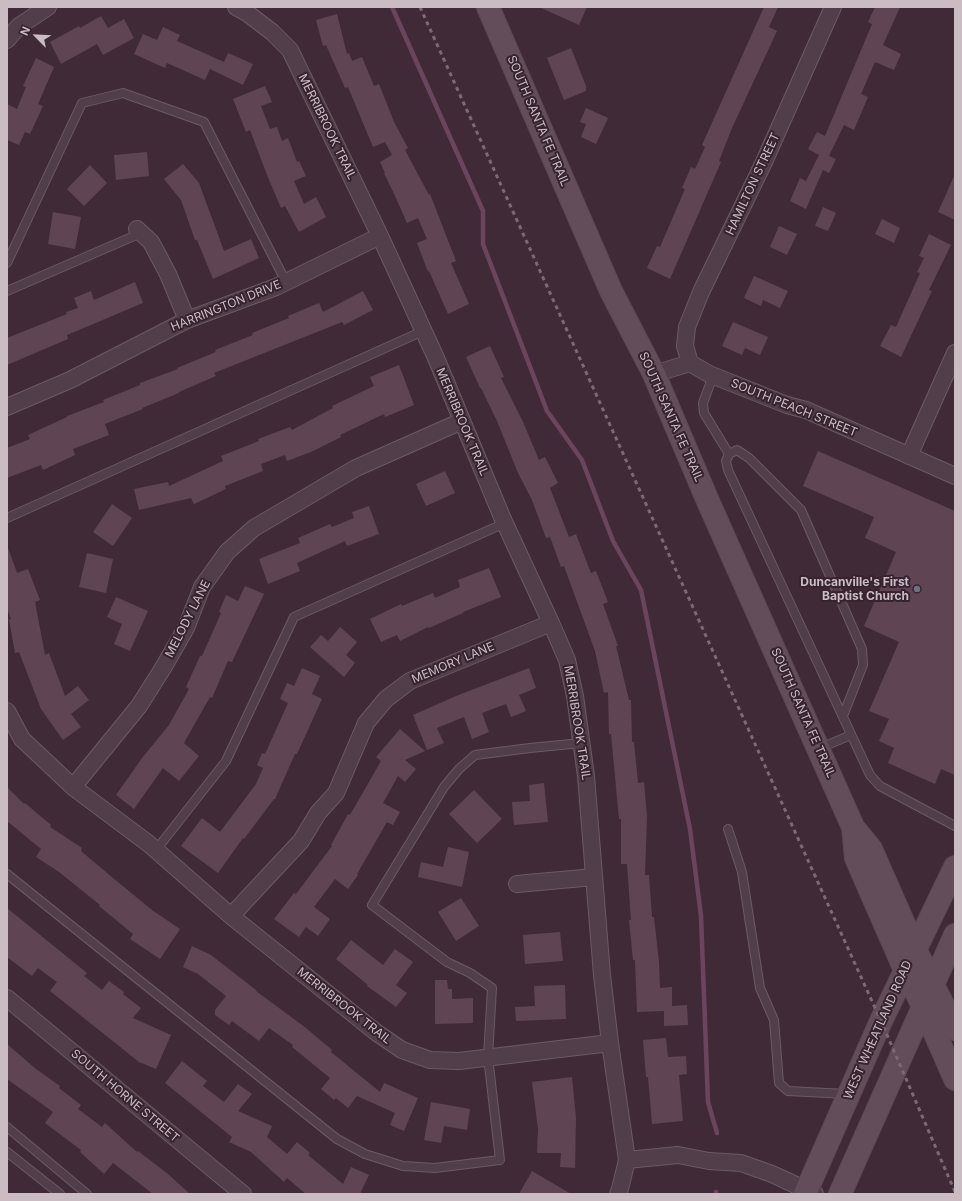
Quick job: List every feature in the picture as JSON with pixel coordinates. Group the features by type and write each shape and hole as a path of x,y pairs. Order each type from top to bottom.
{"main road":[{"name":"SOUTH SANTA FE TRAIL","path":"490,8 611,291 654,374 706,499 854,827 871,849 915,949 955,1029"},
{"name":"SOUTH SANTA FE TRAIL","path":"854,827 856,858 955,1079"},
{"name":"WEST WHEATLAND ROAD","path":"809,1193 849,1094 905,970 955,867"},
{"path":"840,1194 955,935"}],"street":[{"path":"7,40 18,26 48,7"},
{"name":"MERRIBROOK TRAIL","path":"7,712 22,740 73,787 156,850 231,916 377,1033 402,1050 430,1060 459,1060 610,1043 602,975 586,776 575,696 567,660 505,523 423,331 380,236 290,50 272,32 247,12 236,7"},
{"name":"HAMILTON STREET","path":"690,364 685,346 687,327 701,292 767,155 833,7"},
{"path":"139,231 151,242 161,261 186,320"},
{"name":"HARRINGTON DRIVE","path":"7,407 70,380 186,320 286,282 380,236"},
{"path":"909,456 955,353"},
{"path":"654,374 690,364"},
{"name":"SOUTH PEACH STREET","path":"690,364 713,376 787,405 806,410 955,476"},
{"name":"MELODY LANE","path":"73,787 139,706 186,628 202,586 227,552 254,528 356,468 462,421"},
{"name":"MEMORY LANE","path":"231,916 301,841 318,813 336,793 366,723 386,699 410,681 551,623"},
{"path":"517,884 594,877"},
{"name":"SOUTH HORNE STREET","path":"7,998 243,1194"},
{"path":"610,1043 627,1160 618,1194"},
{"path":"627,1160 678,1155 709,1161 741,1163 772,1174 809,1193"}],"lane":[{"path":"7,263 82,103 123,93 204,122 286,282"},
{"path":"7,292 139,231"},
{"path":"7,518 423,331"},
{"path":"713,376 703,402 704,413 729,454"},
{"path":"843,716 863,665 862,649 801,510 749,458 737,450 729,454 726,462 728,470 870,775 880,786 955,826"},
{"path":"156,850 226,761 294,617 505,523"},
{"path":"819,749 851,735"},
{"path":"7,874 337,1139 365,1154 403,1166 435,1168 500,1160 488,1057 492,988 470,973 447,962 372,905 444,787 459,769 475,755 581,743"},
{"path":"728,829 742,872 760,988 774,1020 779,1083 788,1091 849,1094"},
{"path":"7,1127 87,1194"},
{"path":"7,1152 60,1194"}],"building":[{"path":"539,7 587,7 579,25"},
{"path":"764,7 778,7 769,27 777,31 732,128 719,161 721,162 670,279 647,268 657,246 660,247 685,189 682,188 691,167 695,169 705,147 702,145"},
{"path":"875,7 900,7 883,45 901,54 894,70 875,62 861,94 868,97 854,130 844,125 829,156 836,159 829,173 823,170 806,209 790,201 800,178 806,181 819,155 808,149 817,132 825,136 872,24 868,22"},
{"path":"337,14 347,54 349,53 352,61 362,57 374,86 379,84 394,122 408,148 405,150 429,195 430,194 456,261 451,263 469,304 448,314 429,271 428,272 417,243 427,239 418,218 407,223 380,162 392,155 385,142 373,147 348,87 345,88 326,45 323,46 316,20"},
{"path":"101,16 108,28 124,19 134,38 103,55 97,44 61,64 50,42"},
{"path":"163,27 180,35 177,41 224,62 228,53 253,64 243,85 210,69 205,80 167,63 165,68 134,54 143,34 157,40"},
{"path":"571,48 586,86 586,91 564,100 547,58"},
{"path":"36,58 54,67 38,104 43,106 30,134 25,132 19,145 7,140 7,104 17,109 26,87 23,86"},
{"path":"265,86 272,102 261,106 270,129 277,127 282,141 288,138 297,162 299,161 306,176 294,181 304,204 316,197 326,217 299,232 285,206 281,208 250,130 246,132 233,99"},
{"path":"586,108 608,118 596,144 581,137 586,124 580,122"},
{"path":"147,152 149,176 116,180 114,155"},
{"path":"183,164 199,183 224,251 251,239 259,258 213,279 197,240 195,240 181,200 164,179"},
{"path":"90,165 107,183 84,206 67,189"},
{"path":"955,174 955,220 938,212"},
{"path":"823,207 836,213 828,231 815,226"},
{"path":"53,212 81,217 75,249 48,244"},
{"path":"882,219 900,228 894,243 875,234"},
{"path":"779,226 797,234 787,255 770,247"},
{"path":"929,234 951,245 929,290 932,291 901,357 880,346 891,325 896,327 920,273 917,272 924,258 919,256"},
{"path":"754,276 788,291 780,308 763,300 761,306 744,298"},
{"path":"135,282 143,303 67,335 68,339 7,365 7,338 67,314 66,312 78,308 74,298 91,291 94,300"},
{"path":"363,291 373,310 344,325 342,322 214,373 216,376 142,408 143,409 105,424 109,435 73,449 75,455 43,470 41,465 7,478 7,448 30,439 28,435 67,416 104,402 103,400 140,385 140,383 178,369 177,368 216,352 215,350 253,335 252,333 289,318 288,316 319,303 323,312"},
{"path":"733,322 768,337 760,355 745,348 742,355 722,346"},
{"path":"490,346 504,377 501,378 523,422 539,460 545,457 558,483 550,488 569,537 576,534 591,573 596,571 608,602 603,604 618,646 616,646 629,700 631,700 632,742 634,742 638,783 644,782 647,817 645,875 649,875 652,917 654,917 659,962 660,988 672,987 672,1006 687,1005 688,1025 664,1026 664,1011 637,1012 635,960 633,960 629,920 631,920 627,864 621,864 621,819 619,819 611,734 609,734 608,692 604,693 595,651 564,566 561,567 550,537 546,538 532,500 518,473 497,421 466,357"},
{"path":"399,365 414,405 385,417 384,414 340,435 341,437 311,452 287,461 285,455 261,464 263,471 225,486 226,489 194,504 191,498 139,510 134,489 168,482 169,486 223,461 221,456 259,441 258,439 290,427 292,430 333,408 332,406 374,386 370,377"},
{"name":"Duncanville's First Baptist Church","path":"818,451 955,511 955,775 941,769 935,784 888,763 894,748 879,741 889,719 869,711 899,642 864,626 896,552 865,538 874,517 803,486"},
{"path":"445,471 455,493 426,506 416,484"},
{"path":"112,504 132,518 113,546 93,532"},
{"path":"369,506 379,534 347,546 345,541 297,563 300,571 268,584 259,559 300,543 298,538 330,524 332,527 354,518 352,512"},
{"path":"8,548 17,573 28,569 40,600 35,602 45,655 49,653 65,696 78,686 89,700 71,714 81,727 63,740 41,709 19,652 15,653 9,620 11,619 7,608"},
{"path":"87,553 113,559 106,593 79,587"},
{"path":"489,568 501,597 463,612 429,628 428,627 400,641 397,635 381,642 370,619 401,604 402,606 433,593 435,598 460,587 458,580"},
{"path":"245,586 264,594 232,662 228,661 212,698 210,697 184,743 199,756 179,781 163,768 134,809 116,795 142,758 169,725 189,689 186,687 200,656 202,656 221,613 219,612 226,595 238,601"},
{"path":"116,597 148,611 130,651 114,644 122,624 107,617"},
{"path":"340,627 357,642 346,655 355,663 344,677 310,647 321,635 328,641"},
{"path":"302,668 320,676 312,694 322,699 275,799 244,839 243,838 218,873 181,846 202,818 220,832 256,784 263,768 257,765 262,753 265,754 288,703 280,699 287,683 294,686"},
{"path":"529,668 536,688 519,695 526,711 511,717 506,704 482,713 489,732 472,739 464,717 437,728 444,743 427,750 413,715 456,696"},
{"path":"400,729 425,751 405,760 416,769 405,782 398,776 383,803 400,812 393,825 387,822 357,874 358,875 348,889 335,879 314,907 330,919 318,936 306,927 299,937 274,919 294,893 296,894 332,846 331,845 348,814 350,815 381,761 376,757"},
{"path":"544,783 548,822 514,825 512,802 530,801 529,785"},
{"path":"7,787 24,804 25,803 51,825 50,827 82,848 81,851 113,878 152,910 180,929 160,959 130,939 133,934 99,906 100,905 59,872 36,857 41,849 7,821"},
{"path":"474,790 502,819 477,843 449,814"},
{"path":"448,847 469,852 462,887 418,877 421,862 443,867"},
{"path":"461,898 479,926 456,941 438,912"},
{"path":"7,908 87,973 84,976 102,990 109,981 124,992 123,994 141,1008 133,1018 171,1035 156,1069 139,1062 50,991 57,982 38,968 32,976 7,957"},
{"path":"560,932 563,961 525,964 523,935"},
{"path":"351,940 383,965 395,949 413,962 396,985 407,993 396,1007 367,986 368,985 336,959"},
{"path":"192,946 211,955 306,1028 332,1050 331,1052 380,1092 384,1083 418,1098 404,1131 390,1125 395,1113 357,1096 348,1108 336,1098 334,1100 321,1089 330,1078 292,1047 293,1045 269,1028 259,1041 232,1021 229,1025 215,1015 215,1010 226,996 198,974 183,967"},
{"path":"435,980 447,980 448,989 452,989 452,999 473,998 473,1023 435,1024"},
{"path":"565,985 566,1019 516,1021 515,1007 535,1006 534,986"},
{"path":"666,1038 668,1057 686,1056 687,1074 679,1075 683,1121 652,1124 643,1040"},
{"path":"7,1044 36,1069 60,1086 59,1088 81,1105 78,1109 102,1127 105,1123 137,1152 138,1151 168,1174 190,1194 153,1194 113,1163 104,1174 80,1152 81,1150 45,1123 53,1112 7,1079"},
{"path":"182,1061 207,1081 203,1086 224,1102 238,1084 252,1094 238,1111 272,1126 267,1137 287,1154 297,1142 310,1153 308,1155 343,1184 351,1167 369,1175 360,1194 306,1194 287,1178 284,1182 251,1152 229,1142 232,1137 165,1083"},
{"path":"572,1077 576,1118 575,1168 560,1167 561,1153 537,1153 538,1129 532,1082"},
{"path":"431,1102 470,1109 467,1130 444,1126 441,1143 424,1140"},
{"path":"532,1171 571,1194 519,1194"}],"waterway":[{"path":"392,7 483,211 483,244 547,411 582,460 613,541 641,590 690,829 701,916 708,1102 717,1133"}],"railway":[{"path":"420,7 881,1021 955,1192"}],"place":[{"name":"Duncanville's First Baptist Church","path":"917,589"}]}
